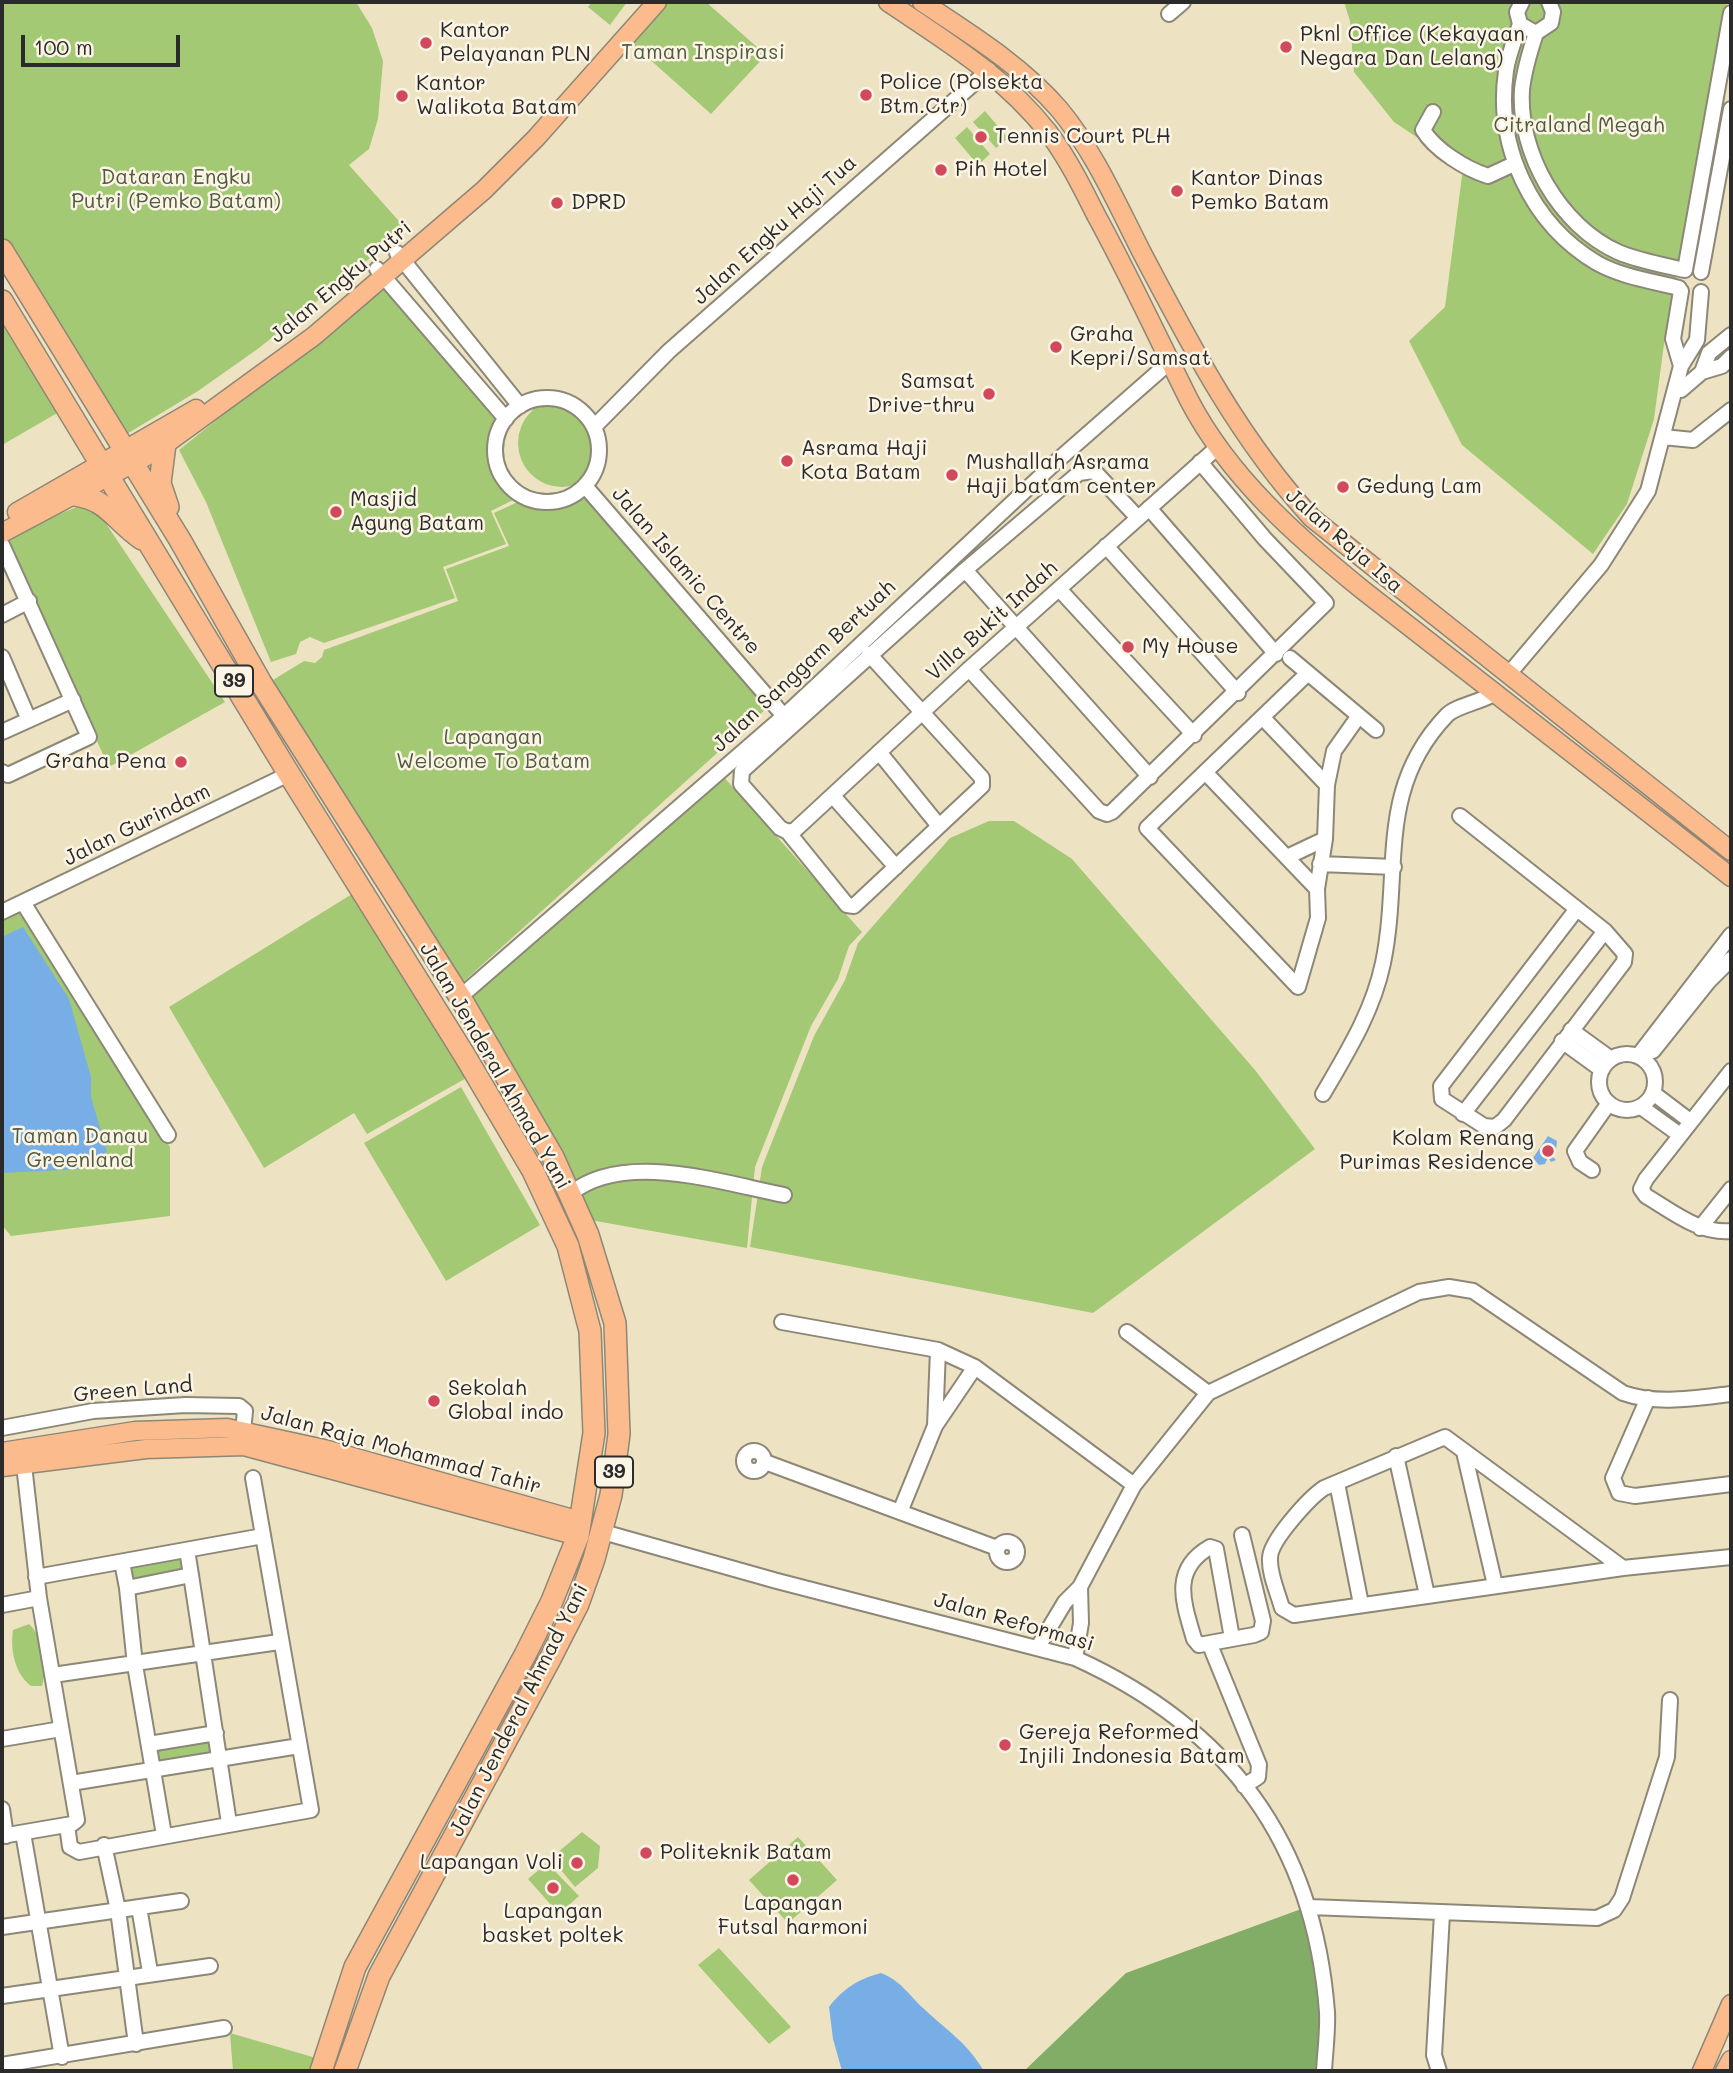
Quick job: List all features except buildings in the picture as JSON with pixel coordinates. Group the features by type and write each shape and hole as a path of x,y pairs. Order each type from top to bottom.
{"highway":[{"name":"39","path":"2,250 130,457"},
{"name":"39","path":"2,301 106,470"},
{"path":"165,444 160,483 172,526"},
{"name":"Jalan Jenderal Ahmad Yani","path":"130,457 261,683 460,997 553,1157 600,1269 615,1323 619,1434 603,1532 578,1604 386,1960 345,2071"},
{"name":"Jalan Jenderal Ahmad Yani","path":"106,470 533,1171 578,1273 590,1331 594,1433 586,1503 579,1528 552,1601 525,1655 355,1967 321,2071"},
{"path":"75,495 98,500 126,529 152,546"},
{"path":"359,885 379,872"},
{"path":"330,2041 337,2049 351,2049"}],"main road":[{"name":"Jalan Engku Putri","path":"400,257 528,131 643,2"},
{"name":"Jalan Engku Putri","path":"130,457 165,444 265,374 400,257 484,190 536,138 657,2"},
{"name":"Jalan Raja Isa","path":"888,2 989,70 1010,89 1050,135 1118,254 1190,402 1219,446 1266,505 1314,551 1731,877"},
{"name":"Jalan Raja Isa","path":"922,2 994,50 1059,109 1084,144 1190,344 1249,442 1289,493 1329,533 1731,851"},
{"path":"1118,254 1138,244"},
{"name":"Jalan Engku Putri","path":"2,521 130,457 217,396 381,273"},
{"name":"Jalan Engku Putri","path":"2,533 75,495 106,470"},
{"path":"1314,551 1329,533"},
{"path":"1671,830 1685,814"},
{"name":"Jalan Raja Mohammad Tahir","path":"2,1467 23,1456 77,1439 135,1431 227,1428 324,1448 579,1528"},
{"name":"Jalan Raja Mohammad Tahir","path":"2,1452 23,1456 244,1446 579,1528"},
{"path":"1702,2071 1731,2004"},
{"path":"1726,2071 1731,2060"}],"street":[{"path":"1169,14 1183,2"},
{"path":"1550,2 1552,23 1536,33 1527,65 1522,111 1539,175 1573,219 1598,241 1621,253 1701,272"},
{"path":"1515,3 1520,24 1506,69 1504,99 1506,132 1514,164 1524,184 1560,233 1596,262 1613,271 1695,295 1701,292"},
{"path":"1681,366 1673,339 1679,278 1685,270 1731,13"},
{"path":"1520,24 1536,33"},
{"name":"Jalan Engku Haji Tua","path":"594,427 669,351 989,70"},
{"path":"1507,675 1615,546 1648,491 1681,366 1697,340 1701,292 1705,282 1701,272 1731,109"},
{"path":"1433,112 1423,130 1428,139 1475,172 1488,176 1514,164"},
{"path":"1524,184 1539,175"},
{"path":"1613,271 1621,253"},
{"path":"400,257 520,406"},
{"path":"381,273 506,419"},
{"path":"1702,372 1709,353 1731,335"},
{"path":"1675,390 1681,390 1702,372 1722,366 1731,357"},
{"name":"Jalan Sanggam Bertuah","path":"460,997 784,716 1048,470 1171,360"},
{"path":"548,398 563,400 576,406 594,427 599,444 599,459 585,486 572,496 552,502 524,497 514,490 498,466 495,448 498,432 506,419 520,406 548,398"},
{"path":"1663,437 1693,440 1731,410"},
{"name":"Villa Bukit Indah","path":"792,831 1219,446"},
{"path":"969,669 1098,811 1107,814 1112,812 1238,693 1283,656 1326,603 1265,539 1200,462"},
{"path":"869,654 983,783 854,906 847,905 792,831 780,828 741,784 740,773 869,654 1085,470 1094,471 1138,518"},
{"name":"Jalan Islamic Centre","path":"585,486 784,716"},
{"path":"1149,508 1283,656 1376,730"},
{"path":"2,545 5,561 29,601 88,740 8,775 2,772"},
{"path":"1105,546 1238,693"},
{"path":"965,570 1150,777"},
{"path":"1059,589 1194,735"},
{"path":"2,615 29,601"},
{"path":"2,657 30,720"},
{"path":"1307,674 1264,719 1147,828 1298,987 1318,918 1317,889 1325,839 1327,785 1335,751 1358,717"},
{"path":"1323,1094 1364,1022 1375,995 1390,927 1394,867 1392,850 1398,802 1405,779 1422,748 1450,712 1479,703 1495,693"},
{"path":"2,732 73,700"},
{"path":"1264,719 1327,785"},
{"path":"1307,763 1335,751"},
{"path":"879,752 939,827"},
{"path":"1205,772 1317,889"},
{"name":"Jalan Gurindam","path":"2,912 289,774"},
{"path":"833,796 896,867"},
{"path":"1460,816 1605,931 1624,949 1626,957 1495,1127 1484,1126 1442,1099 1441,1086 1576,910"},
{"path":"1287,857 1325,839"},
{"path":"1320,864 1394,867"},
{"path":"23,904 169,1135"},
{"path":"1463,1114 1605,931"},
{"path":"1641,1058 1731,935"},
{"path":"1641,1058 1731,959"},
{"path":"1567,1036 1607,1064"},
{"path":"1624,1054 1641,1058 1654,1072 1653,1093 1641,1107 1630,1110 1609,1104 1600,1088 1607,1064 1624,1054"},
{"path":"1731,1071 1646,1179 1642,1192 1700,1228 1712,1232 1731,1231"},
{"path":"1653,1093 1690,1121"},
{"path":"1592,1170 1580,1162 1574,1151 1609,1104"},
{"path":"1641,1107 1680,1135"},
{"path":"570,1194 583,1184 635,1171 683,1175 784,1195"},
{"path":"1700,1228 1731,1189"},
{"path":"1038,1647 1059,1611 1080,1587 1134,1485 1208,1393 1419,1292 1449,1287 1473,1291 1623,1393 1678,1400 1731,1394"},
{"path":"782,1322 937,1350 975,1367 1134,1485"},
{"path":"1127,1332 1208,1393"},
{"path":"935,1426 937,1350"},
{"path":"900,1512 935,1426 975,1367"},
{"path":"1648,1398 1613,1478 1619,1493 1635,1496 1731,1484"},
{"name":"Green Land","path":"2,1428 76,1414 185,1405 242,1406 245,1410 243,1432"},
{"path":"76,1414 77,1439"},
{"path":"1623,1568 1448,1439 1439,1438 1324,1488 1309,1500 1273,1547 1271,1566 1282,1608 1294,1615 1623,1568 1731,1557"},
{"path":"1464,1452 1495,1586"},
{"path":"2,1809 4,1836 67,1825 77,1820 39,1598 23,1456"},
{"path":"1396,1456 1427,1595"},
{"path":"765,1462 998,1548"},
{"path":"67,1825 70,1847 74,1850 311,1810 279,1642 253,1478"},
{"path":"1337,1483 1361,1604"},
{"name":"Jalan Reformasi","path":"603,1532 777,1581 1075,1658 1115,1676 1172,1713 1201,1738 1244,1786 1276,1830 1310,1907 1327,2014 1324,2071"},
{"path":"1232,1638 1216,1549 1210,1548 1194,1560 1181,1593 1196,1643 1210,1645 1258,1634 1263,1627 1242,1535"},
{"path":"36,1577 263,1536"},
{"path":"187,1550 201,1655 229,1823"},
{"path":"122,1562 135,1665 164,1835"},
{"path":"127,1588 191,1575"},
{"path":"1075,1658 1082,1623 1080,1587"},
{"path":"2,1605 39,1598"},
{"path":"53,1675 279,1642"},
{"path":"1210,1645 1259,1765 1258,1777 1244,1786"},
{"path":"1310,1907 1597,1918 1614,1910 1622,1898 1667,1757 1670,1700"},
{"path":"2,1739 61,1728"},
{"path":"149,1744 216,1733"},
{"path":"71,1783 299,1746"},
{"path":"23,1833 62,2057"},
{"path":"104,1845 118,1910 136,2044"},
{"path":"2,1927 181,1901"},
{"path":"139,1907 150,1972"},
{"path":"1439,2071 1434,2055 1442,1914"},
{"path":"2,1996 150,1972 211,1966"},
{"path":"2,2065 225,2028"}],"green space":[{"name":"Dataran Engku Putri (Pemko Batam)","path":"2,2 356,2 372,28 383,61 378,119 369,149 349,165 406,229 259,348 198,391 125,435 2,243"},
{"path":"592,2 627,2 610,25 588,7"},
{"name":"Taman Inspirasi","path":"662,2 706,2 766,55 711,114 628,40"},
{"name":"Citraland Megah","path":"1344,2 1727,2 1664,344 1654,419 1627,504 1593,554 1462,445 1409,341 1445,307 1463,168 1394,122 1354,72 1350,21"},
{"path":"985,111 1008,138 996,148 973,122"},
{"path":"967,127 990,154 978,165 955,138"},
{"path":"387,283 501,416 491,451 506,487 519,497 491,511 506,544 443,567 455,598 324,643 310,637 300,642 296,654 271,662 206,502 179,450"},
{"path":"2,306 66,408 2,445"},
{"path":"562,399 579,403 593,412 602,426 606,443 602,460 593,474 579,483 562,487 545,483 531,474 522,460 518,443 522,426 531,412 545,403"},
{"name":"Lapangan Welcome To Batam","path":"594,488 776,700 462,983 268,683 304,661 315,663 322,657 324,650 458,601 446,569 509,546 494,513 533,495 566,500"},
{"path":"91,501 225,702 109,767 2,538"},
{"path":"722,775 862,932 849,946 838,979 811,1026 755,1167 747,1248 590,1220 467,1000"},
{"path":"989,821 1014,821 1072,859 1255,1070 1315,1149 1093,1313 750,1247 762,1167 814,1036 845,980 858,943 950,838"},
{"path":"357,891 470,1076 367,1134 354,1113 264,1168 169,1007"},
{"name":"Taman Danau Greenland","path":"23,908 170,1147 170,1216 11,1236 2,1225 2,918"},
{"path":"461,1087 540,1225 446,1281 364,1143"},
{"path":"184,1552 188,1573 130,1584 126,1564"},
{"path":"29,1624 38,1636 43,1653 42,1686 31,1686 26,1681 17,1668 13,1653 13,1630"},
{"path":"212,1738 215,1752 156,1762 154,1749"},
{"name":"Lapangan Voli","path":"582,1832 600,1846 598,1868 575,1887 551,1858"},
{"name":"Lapangan Futsal harmoni","path":"798,1837 837,1880 788,1923 749,1880"},
{"name":"Lapangan basket poltek","path":"547,1863 579,1896 559,1914 528,1879"},
{"path":"1304,1908 1323,2006 1318,2071 1024,2071 1126,1973"},
{"path":"719,1948 791,2027 769,2044 698,1965"},
{"path":"230,2033 323,2060 321,2071 233,2071"}],"water":[{"path":"23,927 69,999 91,1077 91,1097 107,1152 83,1169 2,1173 2,937"},
{"name":"Kolam Renang Purimas Residence","path":"1548,1136 1557,1141 1556,1150 1550,1154 1556,1160 1551,1162 1548,1157 1545,1164 1539,1165 1533,1158"},
{"path":"881,1973 899,1983 956,2037 984,2071 842,2071 833,2039 829,2007 852,1985"}],"place":[{"name":"Kantor Pelayanan PLN","path":"426,43"},
{"name":"Pknl Office (Kekayaan Negara Dan Lelang)","path":"1286,47"},
{"name":"Police (Polsekta Btm.Ctr)","path":"866,95"},
{"name":"Kantor Walikota Batam","path":"402,96"},
{"name":"Tennis Court PLH","path":"981,137"},
{"name":"Pih Hotel","path":"941,170"},
{"name":"Kantor Dinas Pemko Batam","path":"1177,191"},
{"name":"DPRD","path":"557,203"},
{"name":"Graha Kepri/Samsat","path":"1056,347"},
{"name":"Samsat Drive-thru","path":"989,394"},
{"name":"Asrama Haji Kota Batam","path":"787,461"},
{"name":"Mushallah Asrama Haji batam center","path":"952,475"},
{"name":"Gedung Lam","path":"1343,487"},
{"name":"Masjid Agung Batam","path":"336,512"},
{"name":"My House","path":"1128,647"},
{"name":"Graha Pena","path":"181,762"},
{"name":"Kolam Renang Purimas Residence","path":"1548,1151"},
{"name":"Sekolah Global indo","path":"434,1401"},
{"name":"Gereja Reformed Injili Indonesia Batam","path":"1005,1745"},
{"name":"Politeknik Batam","path":"646,1853"},
{"name":"Lapangan Voli","path":"577,1863"},
{"name":"Lapangan Futsal harmoni","path":"793,1880"},
{"name":"Lapangan basket poltek","path":"553,1888"}]}
